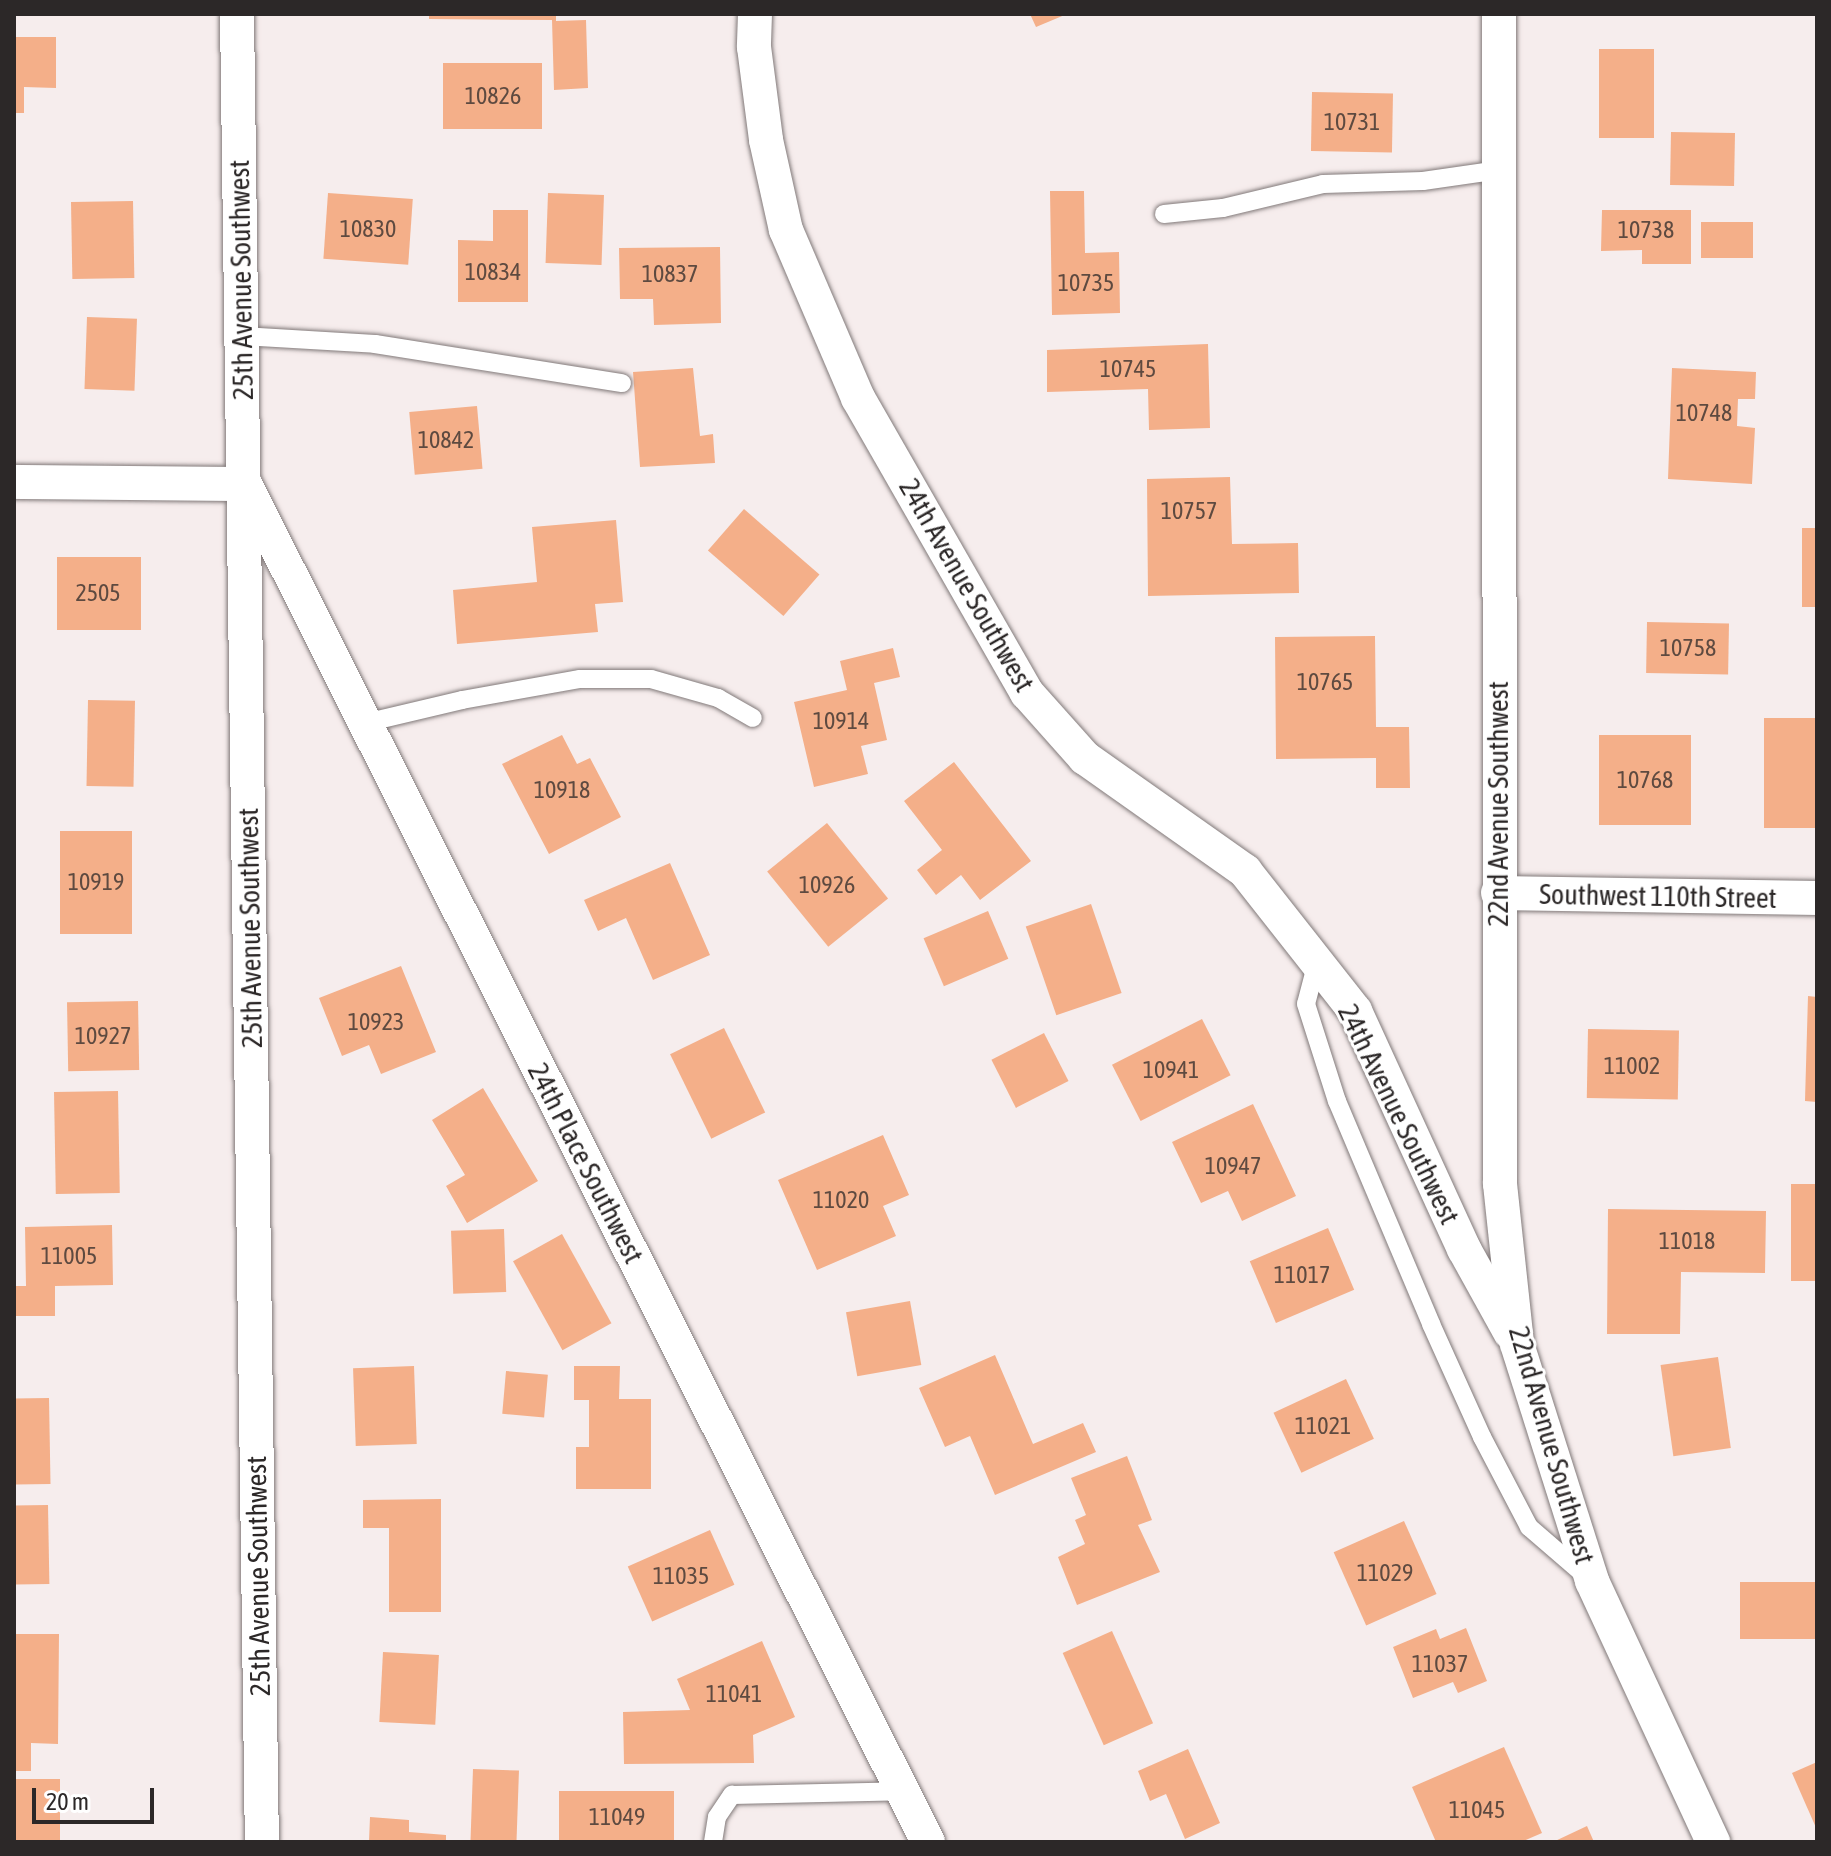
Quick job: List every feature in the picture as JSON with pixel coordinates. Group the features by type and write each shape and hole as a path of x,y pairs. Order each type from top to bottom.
{"street":[{"name":"25th Avenue Southwest","path":"237,14 262,1842"},
{"name":"24th Avenue Southwest","path":"755,14 754,47 766,140 786,230 858,398 1027,693 1085,758 1245,871 1355,1011 1464,1249 1517,1344"},
{"name":"22nd Avenue Southwest","path":"1499,14 1500,1184 1517,1344 1592,1581 1713,1842"},
{"path":"14,482 245,484"},
{"name":"24th Place Southwest","path":"245,484 928,1842"},
{"name":"Southwest 110th Street","path":"1498,893 1817,898"}],"lane":[{"path":"1164,214 1223,208 1323,184 1423,181 1499,170"},
{"path":"242,336 375,344 622,383"},
{"path":"365,723 462,700 580,679 651,679 718,698 753,718"},
{"name":"22nd Avenue Southwest","path":"1317,962 1306,1004 1337,1101 1431,1324 1482,1437 1529,1527 1592,1581"},
{"path":"713,1842 717,1817 732,1795 902,1791"}],"building":[{"path":"429,14 556,14 556,21 586,20 588,88 554,90 552,20 429,19"},
{"path":"1030,14 1067,14 1036,27"},
{"path":"14,37 56,37 56,88 24,87 24,113 14,113"},
{"path":"1599,49 1654,49 1654,138 1599,138"},
{"path":"443,63 542,63 542,129 443,129"},
{"path":"1312,92 1393,93 1392,152 1311,151"},
{"path":"1671,132 1735,133 1734,186 1670,185"},
{"path":"1050,191 1084,191 1085,253 1119,252 1120,313 1052,315"},
{"path":"328,193 413,199 408,265 323,259"},
{"path":"548,193 604,195 602,265 546,263"},
{"path":"133,201 134,278 72,279 71,202"},
{"path":"493,210 528,210 528,302 458,302 458,240 493,241"},
{"path":"1602,210 1691,210 1691,264 1642,264 1642,250 1601,251"},
{"path":"1701,222 1753,222 1753,258 1701,258"},
{"path":"720,247 721,323 654,325 653,299 620,299 619,248"},
{"path":"87,317 137,319 134,391 84,389"},
{"path":"1208,344 1210,428 1149,430 1148,389 1047,392 1047,350"},
{"path":"693,368 700,436 713,434 715,463 640,467 633,372"},
{"path":"1672,368 1756,372 1755,399 1738,399 1737,426 1755,428 1752,484 1668,479"},
{"path":"477,406 482,469 415,475 409,412"},
{"path":"1230,477 1232,544 1298,543 1299,593 1148,596 1147,479"},
{"path":"744,509 819,575 783,616 708,551"},
{"path":"616,520 623,602 595,604 598,632 457,644 453,590 537,582 532,527"},
{"path":"1802,528 1817,528 1817,607 1802,607"},
{"path":"57,557 141,557 141,630 57,630"},
{"path":"1647,622 1729,623 1728,674 1646,673"},
{"path":"1375,636 1376,727 1409,727 1410,788 1376,788 1376,758 1276,759 1275,637"},
{"path":"893,648 900,677 874,683 887,740 861,746 868,774 814,787 794,702 847,690 840,661"},
{"path":"88,700 135,701 133,787 86,786"},
{"path":"1764,718 1817,718 1817,828 1764,828"},
{"path":"562,735 577,764 590,758 621,817 549,854 502,764"},
{"path":"1599,735 1691,735 1691,825 1599,825"},
{"path":"954,762 1031,861 980,900 961,875 936,895 917,870 942,850 904,801"},
{"path":"827,823 888,898 828,947 767,871"},
{"path":"60,831 132,831 132,934 60,934"},
{"path":"670,863 710,955 653,980 626,918 598,931 584,900"},
{"path":"1091,904 1122,993 1056,1015 1026,926"},
{"path":"988,911 1008,959 944,986 924,938"},
{"path":"401,966 436,1052 381,1074 369,1045 342,1056 319,998"},
{"path":"1808,996 1817,997 1817,1102 1805,1101"},
{"path":"138,1001 139,1070 68,1071 67,1002"},
{"path":"1202,1019 1231,1075 1141,1121 1112,1065"},
{"path":"724,1028 765,1112 711,1139 670,1054"},
{"path":"1588,1029 1679,1031 1678,1100 1587,1098"},
{"path":"1044,1033 1069,1081 1016,1108 991,1060"},
{"path":"483,1088 538,1181 467,1223 446,1186 465,1175 432,1120"},
{"path":"118,1091 120,1193 56,1194 54,1092"},
{"path":"1253,1104 1296,1196 1242,1221 1228,1191 1201,1203 1172,1142"},
{"path":"883,1135 909,1195 883,1206 896,1236 817,1270 778,1180"},
{"path":"1791,1184 1817,1184 1817,1281 1791,1281"},
{"path":"1608,1209 1766,1211 1765,1273 1681,1272 1680,1334 1607,1334"},
{"path":"112,1225 113,1285 55,1286 55,1316 14,1316 14,1286 26,1286 25,1227"},
{"path":"1328,1228 1354,1290 1276,1323 1250,1261"},
{"path":"504,1229 506,1292 453,1294 451,1231"},
{"path":"562,1234 611,1323 562,1350 513,1261"},
{"path":"910,1301 921,1365 857,1376 846,1312"},
{"path":"995,1355 1033,1444 1083,1423 1096,1452 995,1495 970,1436 945,1447 919,1388"},
{"path":"1718,1357 1731,1448 1673,1456 1661,1365"},
{"path":"414,1366 417,1444 356,1446 353,1368"},
{"path":"574,1366 620,1366 619,1399 651,1399 651,1489 576,1489 576,1447 589,1447 589,1400 574,1400"},
{"path":"506,1371 548,1375 544,1417 502,1414"},
{"path":"1346,1379 1374,1439 1301,1473 1273,1413"},
{"path":"49,1398 51,1484 16,1485 14,1399"},
{"path":"1127,1456 1152,1520 1138,1525 1160,1572 1077,1605 1058,1557 1085,1544 1075,1520 1086,1515 1071,1478"},
{"path":"441,1499 441,1612 389,1612 389,1528 363,1528 363,1500"},
{"path":"48,1505 49,1584 15,1585 14,1506"},
{"path":"1404,1521 1437,1594 1366,1625 1334,1552"},
{"path":"710,1530 734,1585 652,1621 628,1567"},
{"path":"1740,1582 1817,1582 1817,1639 1740,1639"},
{"path":"1466,1628 1487,1681 1458,1693 1453,1682 1413,1698 1393,1647 1436,1629 1440,1639"},
{"path":"1112,1631 1153,1723 1104,1745 1063,1653"},
{"path":"14,1634 59,1634 58,1744 31,1743 31,1771 14,1771"},
{"path":"762,1641 795,1717 753,1735 754,1763 624,1764 623,1712 690,1710 677,1679"},
{"path":"383,1652 439,1655 435,1725 379,1722"},
{"path":"1504,1747 1542,1833 1521,1842 1436,1842 1412,1787"},
{"path":"1188,1749 1220,1823 1185,1839 1166,1794 1150,1801 1138,1771"},
{"path":"1817,1762 1817,1830 1792,1773"},
{"path":"473,1769 519,1771 516,1842 470,1842"},
{"path":"14,1779 60,1779 60,1842 14,1842"},
{"path":"559,1791 674,1791 674,1842 559,1842"},
{"path":"370,1817 409,1820 409,1832 446,1835 446,1842 369,1842"},
{"path":"1587,1826 1594,1842 1553,1842"}]}
